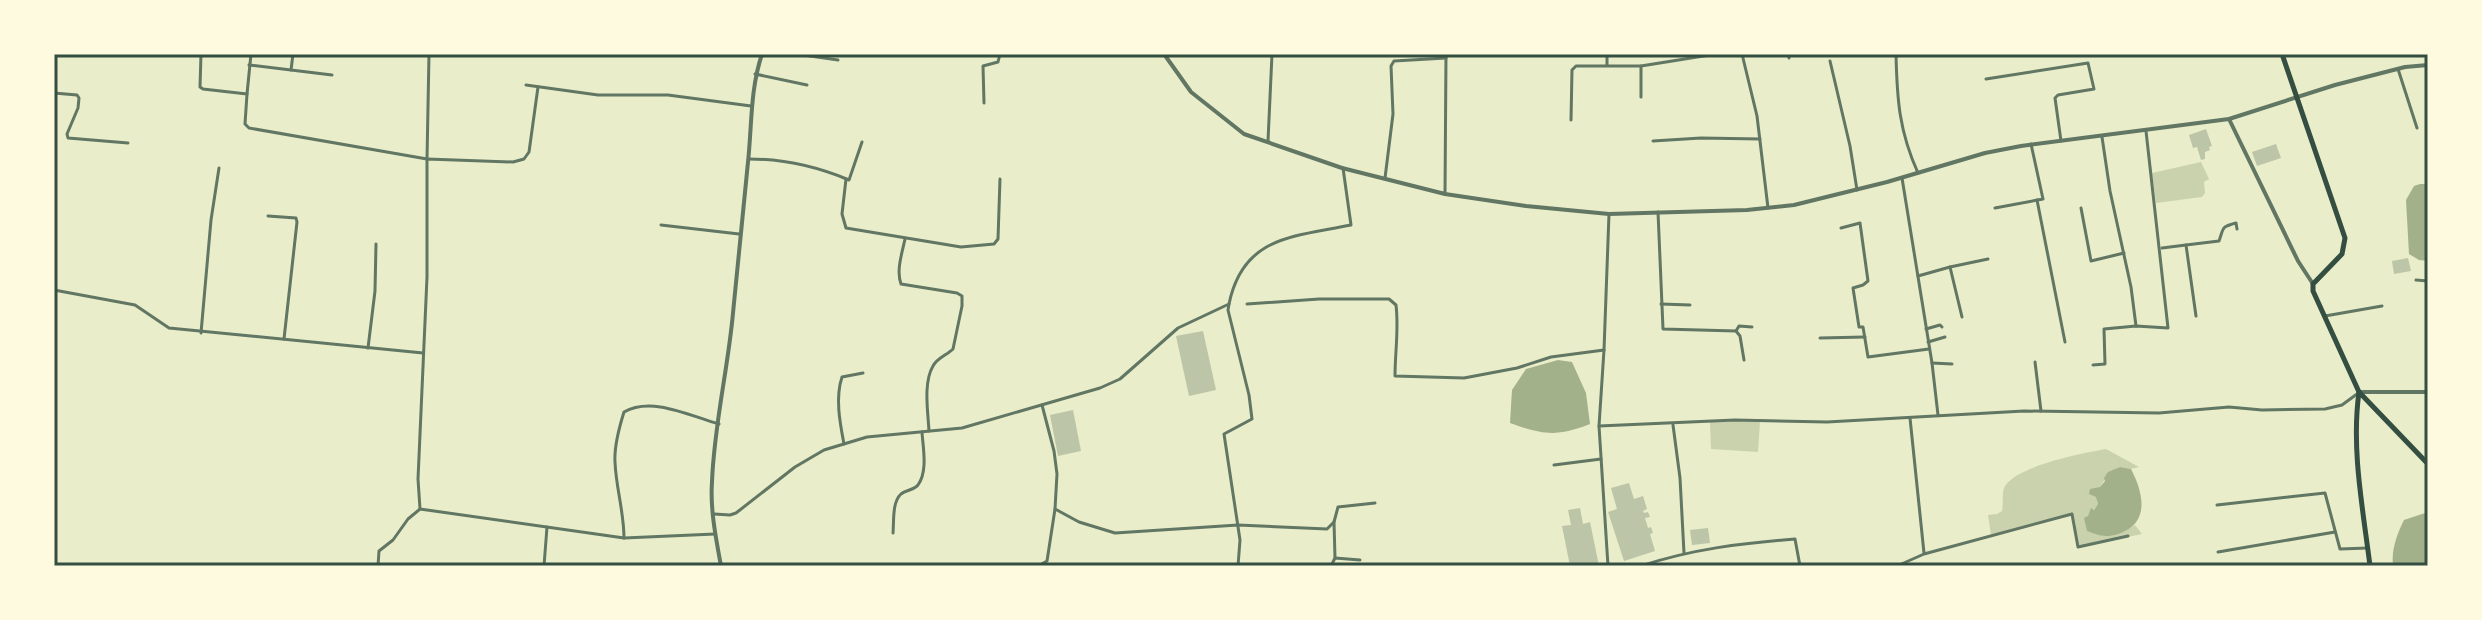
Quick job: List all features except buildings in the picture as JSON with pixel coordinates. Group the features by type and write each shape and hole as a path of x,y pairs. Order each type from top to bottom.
{"main road":[{"path":"2282,54 2345,244 2337,260 2313,284 2313,291 2359,392 2428,464"},
{"path":"2359,392 2356,419 2370,566"}],"street":[{"path":"189,54 201,55 200,87 247,94"},
{"path":"251,54 245,124 249,128 427,159 506,162 524,159 529,152 538,87"},
{"path":"291,70 293,54"},
{"path":"335,54 343,55"},
{"path":"420,509 418,464 427,277 429,54"},
{"path":"721,566 711,483 733,315 749,159 751,106 755,74 762,54"},
{"path":"796,54 838,60"},
{"path":"984,103 983,66 998,62 1000,54"},
{"path":"1164,54 1191,92 1244,134 1342,168 1445,194 1609,214 1794,205 1985,153 2031,144 2229,119 2335,85 2428,65"},
{"path":"1268,141 1272,54"},
{"path":"1607,54 1607,65"},
{"path":"1571,120 1572,70 1581,65 1641,66 1716,54"},
{"path":"1742,54 1760,139 1768,208"},
{"path":"1896,54 1895,88 1900,124 1918,173"},
{"path":"1385,178 1393,114 1391,66 1394,61 1446,56 1445,194"},
{"path":"1830,61 1857,190"},
{"path":"1986,79 2088,63 2094,89 2055,98 2061,141"},
{"path":"249,65 332,75"},
{"path":"1641,66 1641,97"},
{"path":"2398,69 2417,128"},
{"path":"755,74 807,85"},
{"path":"526,85 598,95 668,95 751,106"},
{"path":"54,93 73,94 79,98 68,138 128,143"},
{"path":"2229,119 2298,261 2313,284"},
{"path":"2093,365 2105,364 2104,329 2136,326 2168,328 2146,131"},
{"path":"2102,136 2136,326"},
{"path":"1653,141 1760,139"},
{"path":"749,159 773,159 851,179 862,142"},
{"path":"1995,208 2043,199 2031,144"},
{"path":"201,333 219,168"},
{"path":"1342,168 1445,194"},
{"path":"1238,566 1240,540 1224,434 1252,419 1228,310 1233,282 1248,259 1276,242 1351,225 1342,168"},
{"path":"1902,178 1938,416"},
{"path":"846,179 842,214 846,228 961,247 994,244 998,239 1000,179"},
{"path":"2037,200 2065,342"},
{"path":"2081,208 2091,261 2124,253"},
{"path":"1658,212 1662,326 1665,330 1736,331"},
{"path":"1608,566 1599,426 1609,214"},
{"path":"268,216 296,218 297,222 284,339"},
{"path":"1841,228 1860,223 1868,281 1853,288 1859,327 1863,327 1868,357 1929,349"},
{"path":"2161,249 2219,241 2226,225 2236,223 2237,229"},
{"path":"661,225 739,234"},
{"path":"905,239 901,284 962,296 953,349 931,368 928,381 929,431"},
{"path":"368,348 375,291 376,244"},
{"path":"2186,245 2196,316"},
{"path":"1918,276 1988,259"},
{"path":"1950,267 1962,317"},
{"path":"2416,280 2428,281"},
{"path":"54,290 135,305 169,328 423,353"},
{"path":"1247,304 1319,299 1389,299 1396,305 1398,320 1395,376 1464,378 1517,368 1551,357 1604,350"},
{"path":"714,514 736,513 795,467 824,450 867,437 962,428 1100,388 1120,379 1178,328 1229,304"},
{"path":"1661,304 1690,305"},
{"path":"2325,316 2382,306"},
{"path":"1736,331 1739,326 1752,327"},
{"path":"1926,329 1942,327"},
{"path":"1736,331 1740,336 1744,360"},
{"path":"1820,338 1865,337"},
{"path":"1928,342 1945,337"},
{"path":"2035,362 2041,411"},
{"path":"1932,363 1952,364"},
{"path":"844,444 839,420 840,383 845,375 863,373"},
{"path":"1599,426 1735,420 1813,423 2041,411 2159,413 2229,407 2325,409 2342,405 2359,392 2428,392"},
{"path":"1028,566 1047,561 1055,509 1057,474 1042,405"},
{"path":"624,538 615,461 624,412 639,408 669,408 719,424"},
{"path":"1910,418 1924,554"},
{"path":"1673,424 1684,553"},
{"path":"893,533 897,500 920,482 924,466 922,432"},
{"path":"1554,465 1601,459"},
{"path":"2217,505 2325,493 2340,549 2368,548"},
{"path":"1331,566 1335,558 1334,522 1338,507 1375,503"},
{"path":"378,566 379,551 420,509 624,538 715,534"},
{"path":"1055,509 1079,522 1115,533 1238,525 1327,529 1334,522"},
{"path":"1897,566 1924,554 2072,514 2078,547 2128,536"},
{"path":"544,566 547,527"},
{"path":"2218,552 2335,532"},
{"path":"1641,566 1684,553 1752,542 1795,539 1800,566"},
{"path":"1335,558 1360,560"}],"shaded area":[{"path":"2201,162 2209,179 2204,182 2205,193 2202,197 2156,203 2152,173"},
{"path":"2428,184 2428,261 2409,254 2406,200 2414,186"},
{"path":"1558,360 1572,362 1586,393 1590,424 1550,433 1510,423 1512,390 1526,369"},
{"path":"1760,421 1758,452 1711,449 1710,422"},
{"path":"2106,449 2139,467 2120,467 2103,483 2088,531 2112,534 2135,525 2142,534 2078,547 2072,514 1991,535 1988,515 2002,511 2004,489 2012,479 2051,462"},
{"path":"2120,467 2131,469 2138,486 2142,503 2138,519 2133,526 2116,535 2104,536 2087,531 2084,518 2098,504 2096,497 2089,494 2090,489 2100,487 2108,472"},
{"path":"2428,512 2428,566 2393,566 2395,542 2404,520"}]}
